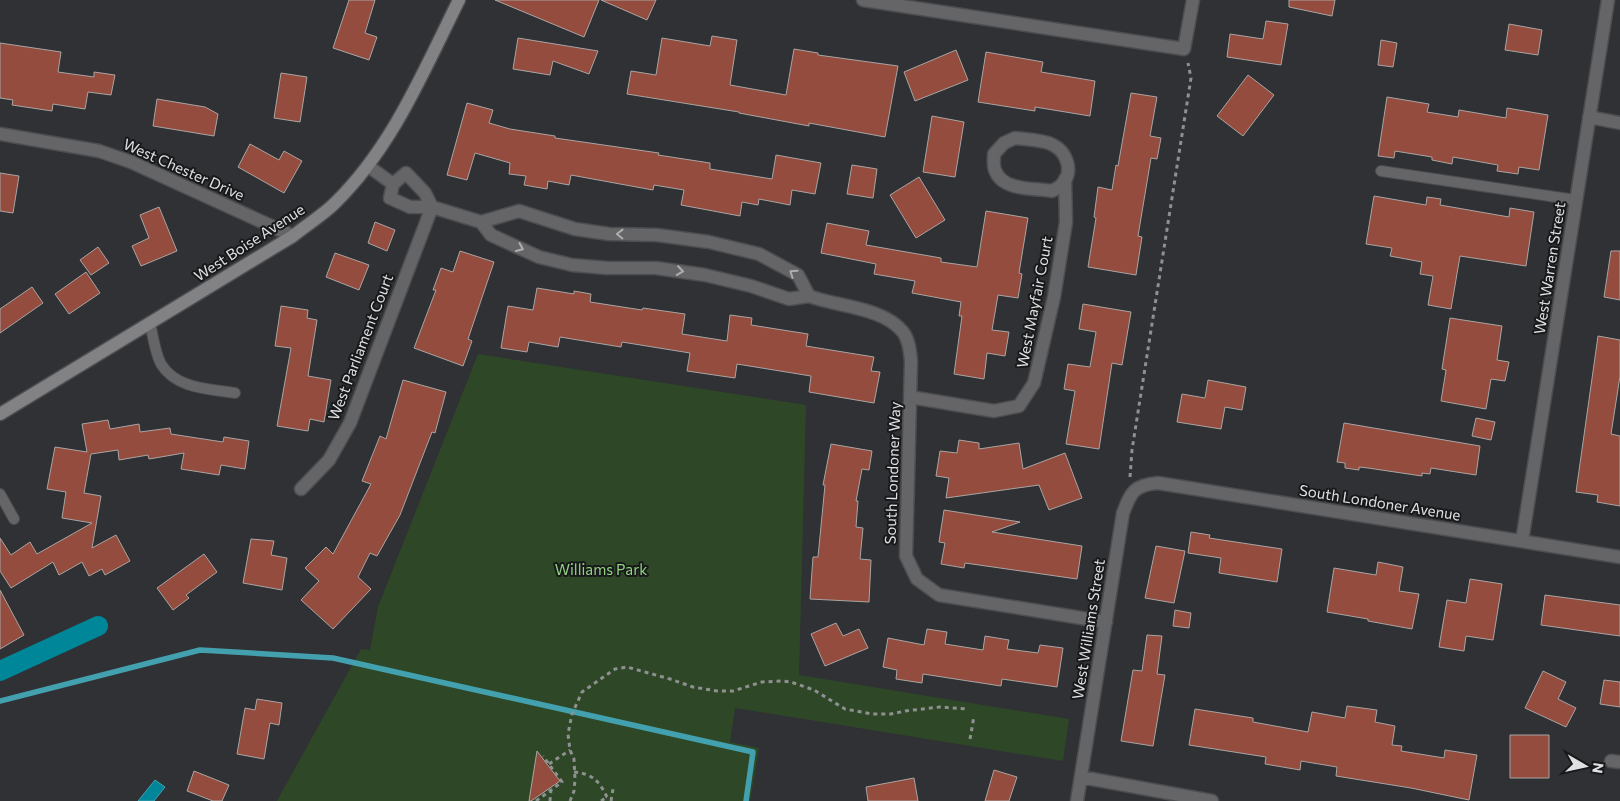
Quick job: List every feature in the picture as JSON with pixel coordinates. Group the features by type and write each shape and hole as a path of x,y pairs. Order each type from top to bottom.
{"street":[{"name":"West Boise Avenue","path":"0,414 293,236 334,204 368,166 382,147 409,101 459,0"},
{"path":"863,0 929,5 1184,49 1193,0"},
{"name":"West Warren Street","path":"1522,541 1608,0"},
{"path":"1589,118 1620,123"},
{"name":"West Chester Drive","path":"0,134 99,151 131,162 293,236"},
{"name":"West Mayfair Court","path":"910,397 994,411 1019,406 1034,383 1054,297 1066,222 1065,179 1068,175 1068,163 1064,153 1052,144 1015,138 1004,143 994,154 994,170 1000,180 1009,185 1052,191 1062,184 1065,179"},
{"path":"368,166 393,184 406,173 425,193 432,207"},
{"name":"South Londoner Way","path":"393,184 390,198 410,207 432,207 481,222 491,235 539,256 572,265 608,268 656,268 705,275 751,286 789,299 809,296 822,301 876,313 892,322 903,332 909,345 911,361 906,556 917,579 939,595 1106,622"},
{"name":"West Parliament Court","path":"300,489 329,460 350,423 432,207"},
{"path":"481,222 519,211 575,229 609,234 657,235 709,242 759,254 798,275 809,296"},
{"name":"South Londoner Avenue","path":"1135,489 1146,484 1158,483 1620,557"},
{"name":"West Williams Street","path":"1077,801 1123,513 1135,489"},
{"path":"1081,777 1212,801"}],"lane":[{"path":"1381,171 1576,200"},
{"path":"150,323 161,364 171,376 188,385 235,393"},
{"path":"0,494 14,519"}],"path":[{"path":"1135,489 1129,474 1132,450 1191,78 1184,49"},
{"path":"570,801 574,791 574,759 570,750 569,724 582,692 615,669 627,667 693,687 718,691 733,691 762,682 791,682 814,690 845,709 872,714 891,714 940,707 967,709"},
{"path":"970,739 974,716"},
{"path":"548,764 570,750"},
{"path":"536,801 562,782 543,756"},
{"path":"574,772 594,778 610,799"},
{"path":"550,801 551,789"},
{"path":"610,799 613,789"},
{"path":"600,801 610,799"}],"green space":[{"name":"Williams Park","path":"478,354 806,405 799,675 1069,719 1063,761 735,708 730,742 759,748 750,801 277,801 361,649 370,650 378,607"}],"water":[{"path":"155,780 165,787 154,801 138,801"}],"building":[{"path":"349,0 375,0 365,33 377,37 369,60 333,48"},
{"path":"495,0 599,0 584,37"},
{"path":"601,0 656,0 647,20"},
{"path":"1289,0 1335,0 1332,16 1289,7"},
{"path":"1266,21 1288,24 1281,65 1227,57 1230,34 1263,39"},
{"path":"1509,24 1542,30 1538,55 1505,50"},
{"path":"712,36 737,40 730,85 786,95 794,49 818,53 818,55 898,66 885,137 809,123 809,126 739,112 627,94 631,71 656,75 662,38 710,46"},
{"path":"518,38 598,51 589,74 553,61 550,75 513,69"},
{"path":"1381,40 1397,43 1393,67 1378,65"},
{"path":"0,43 61,52 58,72 94,77 94,72 115,75 111,95 88,92 85,109 53,104 52,111 12,105 13,100 0,98"},
{"path":"956,50 968,80 915,101 904,72"},
{"path":"986,52 1043,62 1041,72 1095,81 1090,116 1035,107 1035,111 978,102"},
{"path":"281,73 307,77 300,122 274,118"},
{"path":"1248,75 1274,95 1243,136 1217,116"},
{"path":"1131,93 1157,97 1150,136 1161,138 1157,159 1151,158 1138,236 1142,237 1136,275 1088,267 1096,218 1094,217 1098,187 1112,190"},
{"path":"1387,97 1429,104 1427,112 1458,117 1459,110 1506,118 1507,108 1548,115 1539,170 1519,167 1518,174 1497,171 1498,165 1453,157 1452,164 1432,160 1432,157 1395,151 1394,158 1378,156"},
{"path":"157,99 205,107 218,114 214,136 153,126"},
{"path":"467,103 493,110 489,123 510,129 710,163 710,169 772,179 776,155 821,163 815,194 792,190 790,205 759,199 758,205 742,202 740,216 681,205 684,190 654,185 653,190 571,175 569,185 548,181 547,189 524,185 526,176 509,174 510,163 475,153 467,180 447,175"},
{"path":"932,116 964,122 955,177 923,172"},
{"path":"250,144 279,160 284,151 302,161 284,193 238,167"},
{"path":"852,165 877,169 873,198 847,194"},
{"path":"0,173 19,176 13,213 0,211"},
{"path":"919,177 945,220 916,238 890,195"},
{"path":"1374,196 1426,205 1427,197 1441,199 1440,205 1509,217 1510,208 1534,212 1526,266 1460,256 1451,309 1428,305 1433,276 1420,274 1422,262 1390,256 1392,248 1366,244"},
{"path":"159,207 177,251 141,266 132,246 149,238 140,215"},
{"path":"986,211 1028,218 1019,273 1022,274 1018,298 998,295 992,330 1009,332 1005,356 987,353 984,379 954,374 962,316 959,316 961,302 912,293 915,281 874,274 876,264 821,253 827,223 869,231 866,245 941,258 941,262 977,267"},
{"path":"375,222 395,230 387,251 368,243"},
{"path":"98,247 109,263 91,275 80,260"},
{"path":"460,251 494,262 468,339 472,341 463,366 414,348 436,290 433,290 441,268 453,272"},
{"path":"1611,251 1620,251 1620,300 1604,297"},
{"path":"335,253 369,265 359,290 326,277"},
{"path":"86,272 100,293 69,314 55,294"},
{"path":"32,287 43,303 0,333 0,309"},
{"path":"537,288 574,294 574,291 591,294 590,302 685,314 682,334 727,341 730,315 752,318 751,325 808,334 806,346 874,357 871,371 880,372 874,403 809,392 811,376 737,364 735,378 687,371 690,353 622,342 621,347 560,337 558,347 529,342 527,352 501,348 508,306 533,310"},
{"path":"1083,304 1131,312 1122,365 1112,363 1099,449 1066,444 1075,391 1064,389 1068,364 1090,367 1096,332 1079,329"},
{"path":"281,306 308,310 307,318 317,320 308,376 331,380 324,422 310,419 308,431 277,426 291,348 275,346"},
{"path":"1450,318 1502,326 1497,360 1509,362 1505,381 1491,379 1486,409 1441,401 1446,370 1442,369"},
{"path":"1598,336 1620,340 1620,376 1611,434 1620,436 1620,506 1597,502 1598,495 1576,492"},
{"path":"403,380 446,392 435,433 432,432 400,515 377,556 370,553 358,577 371,589 333,629 301,600 319,581 305,568 326,547 333,554 371,484 362,481 380,436 386,439"},
{"path":"1208,380 1246,387 1242,410 1225,407 1221,429 1177,422 1182,394 1205,398"},
{"path":"1476,418 1495,422 1491,440 1472,436"},
{"path":"108,420 110,429 139,424 140,432 170,428 171,434 223,442 224,437 249,441 245,469 221,465 219,475 181,469 184,453 149,459 148,455 119,460 118,450 91,454 84,493 101,496 92,548 116,535 130,561 105,575 102,569 89,576 82,562 59,575 53,562 11,588 0,571 0,538 11,555 30,542 37,554 92,523 62,518 66,492 47,489 55,447 87,452 82,424"},
{"path":"1344,423 1480,446 1476,475 1431,468 1430,474 1422,473 1422,476 1359,467 1359,470 1345,468 1345,463 1337,462"},
{"path":"959,440 979,443 979,449 1019,443 1023,469 1065,453 1082,498 1049,510 1039,485 946,498 949,478 936,476 940,451 957,453"},
{"path":"831,444 872,451 869,470 862,469 856,501 858,501 856,527 863,528 860,559 871,560 869,602 810,599 813,557 818,557 825,485 823,485"},
{"path":"944,510 1020,522 992,532 1082,546 1077,579 965,563 964,568 941,564 945,543 939,542"},
{"path":"1191,532 1210,535 1209,538 1282,549 1277,582 1219,573 1221,558 1188,553"},
{"path":"251,539 274,541 271,555 287,558 282,590 243,583"},
{"path":"1156,546 1185,551 1174,603 1145,598"},
{"path":"204,554 217,572 186,595 189,598 173,610 157,588"},
{"path":"1378,562 1403,567 1399,591 1419,594 1412,629 1327,612 1334,568 1376,575"},
{"path":"1470,579 1502,584 1493,640 1466,636 1464,651 1439,647 1447,600 1466,603"},
{"path":"0,590 24,635 0,649"},
{"path":"1545,595 1620,605 1620,636 1541,625"},
{"path":"1175,610 1191,613 1189,628 1173,626"},
{"path":"836,623 843,636 859,629 868,648 825,666 811,634"},
{"path":"927,629 947,632 945,644 983,650 985,636 1009,640 1007,649 1038,653 1040,645 1063,648 1057,687 1002,679 1001,686 923,674 922,683 896,679 897,670 883,667 888,638 924,645"},
{"path":"1147,635 1162,636 1157,674 1165,675 1153,746 1121,741 1133,670 1142,671"},
{"path":"1543,671 1566,682 1558,699 1576,708 1566,727 1525,708"},
{"path":"1604,680 1620,682 1620,707 1600,704"},
{"path":"257,699 282,703 279,725 270,723 264,759 237,754 245,708 255,710"},
{"path":"1347,706 1377,710 1375,722 1395,726 1392,745 1402,746 1401,751 1444,758 1445,750 1477,755 1469,800 1411,788 1336,776 1337,767 1301,761 1300,770 1265,764 1266,757 1189,745 1195,709 1253,718 1253,722 1308,732 1312,712 1345,718"},
{"path":"1510,735 1549,735 1549,778 1510,778"},
{"path":"537,751 560,781 529,801"},
{"path":"994,770 1017,777 1009,801 985,801"},
{"path":"194,771 229,785 222,801 213,801 187,791"},
{"path":"914,778 918,801 868,801 866,787"}],"waterway":[{"path":"0,671 98,626"},
{"path":"0,701 200,650 333,658 753,752 746,801"}]}
